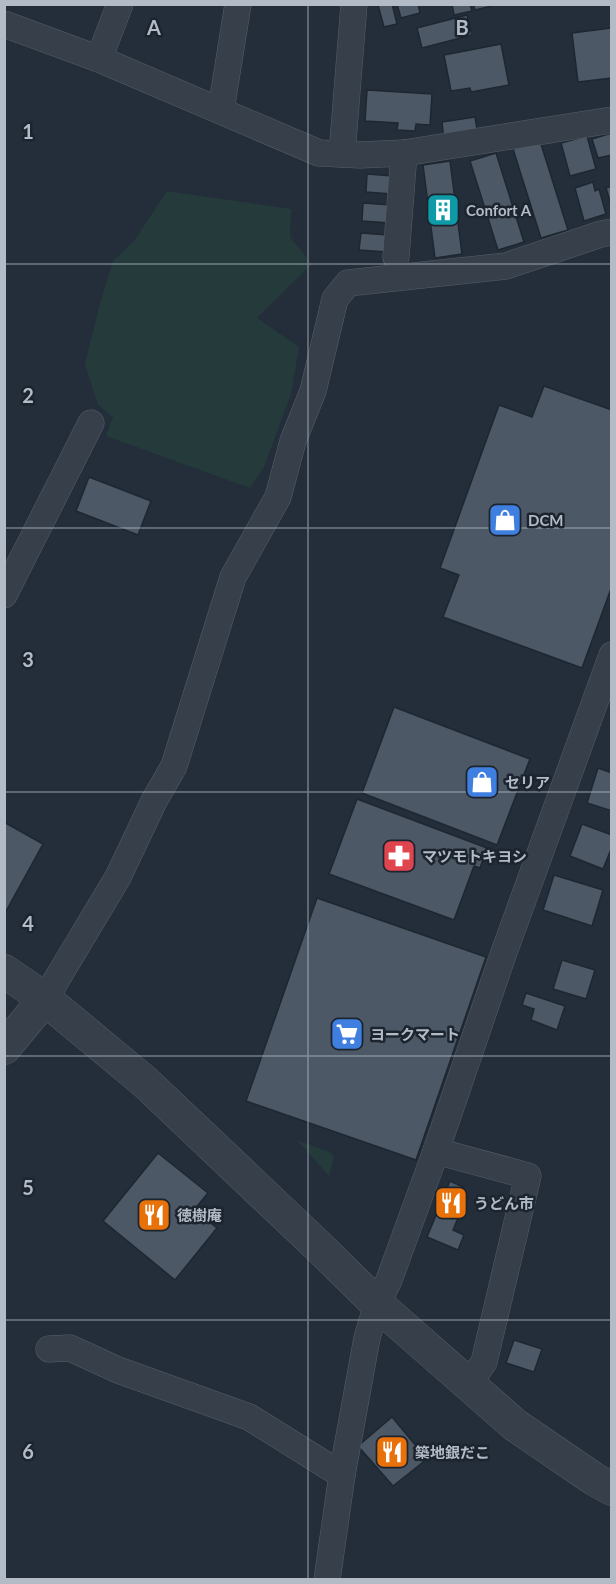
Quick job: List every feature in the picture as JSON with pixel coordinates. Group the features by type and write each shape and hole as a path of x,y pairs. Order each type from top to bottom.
{"street":[{"path":"99,58 120,4"},
{"path":"221,110 238,4"},
{"path":"342,154 354,4"},
{"path":"4,24 99,58 319,153 360,155 405,153 612,120"},
{"path":"396,257 405,153"},
{"path":"4,1048 45,999 118,877 154,801 174,766 234,577 278,496 293,441 313,391 335,299 348,283 506,266 612,232"},
{"path":"4,595 91,423"},
{"path":"327,1580 342,1475 367,1338 377,1304 436,1151 612,655"},
{"path":"4,971 45,999 106,1048 180,1114 377,1304 515,1425 612,1489"},
{"path":"436,1151 528,1176 484,1362 469,1384"},
{"path":"49,1349 70,1348 118,1370 249,1417 342,1475"}],"green space":[{"path":"167,191 291,209 290,237 312,264 257,318 299,347 291,394 264,467 250,488 106,436 113,417 98,405 85,364 113,261 134,241"},
{"path":"297,1140 331,1153 334,1158 329,1176"}],"building":[{"path":"392,4 397,24 384,27 378,5"},
{"path":"397,4 418,4 420,13 401,18"},
{"path":"452,4 470,4 472,11 454,15"},
{"path":"473,4 500,4 475,10"},
{"path":"467,15 472,35 422,48 417,28"},
{"path":"611,28 612,78 578,82 572,33"},
{"path":"501,44 509,85 471,92 470,88 451,91 444,55"},
{"path":"367,90 432,94 430,125 416,124 415,131 397,130 398,123 365,121"},
{"path":"475,117 478,135 444,140 442,122"},
{"path":"612,133 612,155 598,158 592,139"},
{"path":"587,136 596,169 570,176 561,143"},
{"path":"540,141 568,230 541,238 513,149"},
{"path":"496,153 524,242 498,250 470,161"},
{"name":"Confort A","path":"450,161 462,254 435,258 423,165"},
{"path":"367,174 393,176 392,194 366,192"},
{"path":"593,182 595,191 599,189 606,214 584,221 575,188"},
{"path":"612,186 612,208 606,188"},
{"path":"363,203 391,205 390,223 362,221"},
{"path":"361,233 388,235 387,252 359,250"},
{"path":"544,386 612,410 612,586 582,668 443,617 459,575 440,568 499,405 532,417"},
{"path":"89,477 151,501 138,535 76,511"},
{"path":"394,707 530,759 497,845 362,793"},
{"path":"598,768 612,773 612,811 587,803"},
{"path":"357,799 487,848 480,868 474,866 454,920 329,874"},
{"path":"4,822 43,844 5,913 4,913"},
{"path":"582,824 612,835 612,847 603,869 570,856"},
{"path":"554,875 603,890 592,926 543,910"},
{"path":"317,898 486,957 416,1160 246,1101"},
{"path":"562,960 595,970 586,999 553,989"},
{"path":"526,993 565,1006 557,1030 531,1020 534,1009 522,1005"},
{"name":"徳樹庵","path":"158,1153 208,1193 194,1210 217,1228 175,1280 103,1221"},
{"path":"450,1181 463,1187 459,1194 467,1196 453,1230 464,1235 458,1250 427,1237"},
{"path":"514,1340 542,1349 534,1372 506,1363"},
{"name":"築地銀だこ","path":"392,1417 427,1459 393,1486 358,1446"}],"place":[{"name":"Confort A","path":"443,210"},
{"name":"DCM","path":"505,520"},
{"name":"セリア","path":"482,782"},
{"name":"マツモトキヨシ","path":"399,856"},
{"name":"ヨークマート","path":"347,1034"},
{"name":"うどん市","path":"451,1203"},
{"name":"徳樹庵","path":"154,1215"},
{"name":"築地銀だこ","path":"392,1452"}]}
